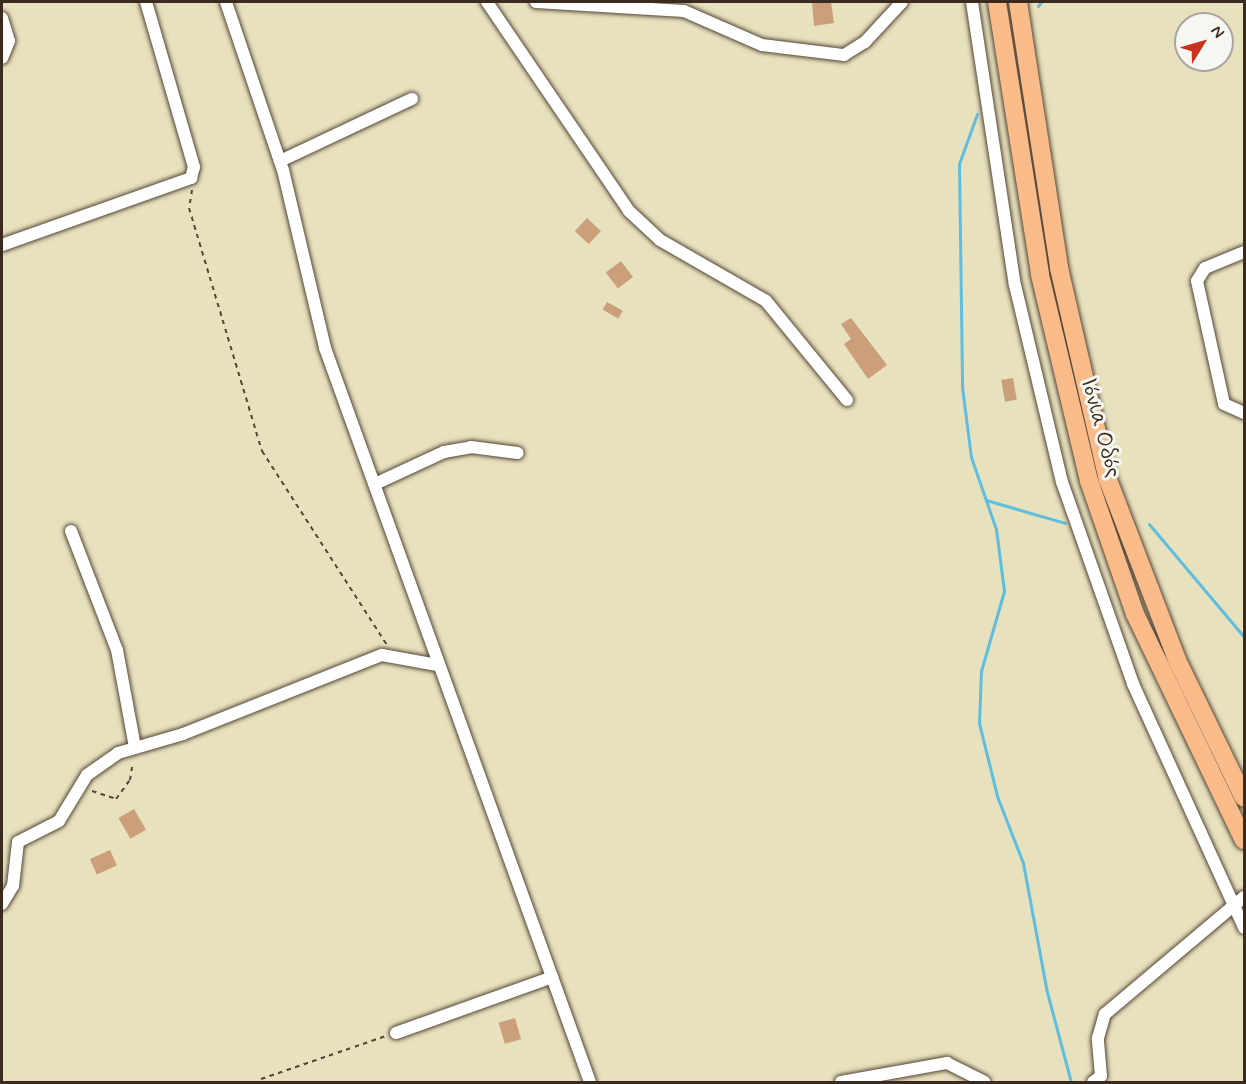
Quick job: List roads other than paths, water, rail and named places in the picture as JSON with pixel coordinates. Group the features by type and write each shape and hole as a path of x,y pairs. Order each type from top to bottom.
{"highway":[{"name":"Ιόνια Οδός","path":"997,2 1040,275 1089,481 1142,632 1245,840"},
{"name":"Ιόνια Οδός","path":"1018,2 1059,268 1107,480 1177,660 1245,798"}],"street":[{"path":"2,245 191,178 194,166 146,2"},
{"path":"226,2 280,161 325,348 375,484 437,665 590,1083"},
{"path":"487,2 629,211 660,240 766,301 847,400"},
{"path":"536,2 684,11 762,45 826,55 854,51 902,2"},
{"path":"972,2 1017,297 1062,482 1133,684 1232,908 1245,928"},
{"path":"2,18 9,41 2,58"},
{"path":"280,161 412,99"},
{"path":"1245,252 1205,268 1197,281 1224,404 1245,413"},
{"path":"375,484 444,452 471,447 518,453"},
{"path":"71,531 117,650 135,747"},
{"path":"2,904 13,885 18,842 59,821 81,785 101,764 135,747 183,734 391,654 437,665"},
{"path":"1100,1080 1098,1038 1105,1014 1245,897"},
{"path":"396,1033 552,977"},
{"path":"841,1083 946,1063 985,1083"}],"waterway":[{"path":"1038,6 1041,2"},
{"path":"977,114 959,164 962,387 971,457 996,529 1004,591 981,671 979,723 997,796 1023,863 1047,992 1071,1082"},
{"path":"986,500 1065,523"},
{"path":"1149,524 1244,637"}]}
